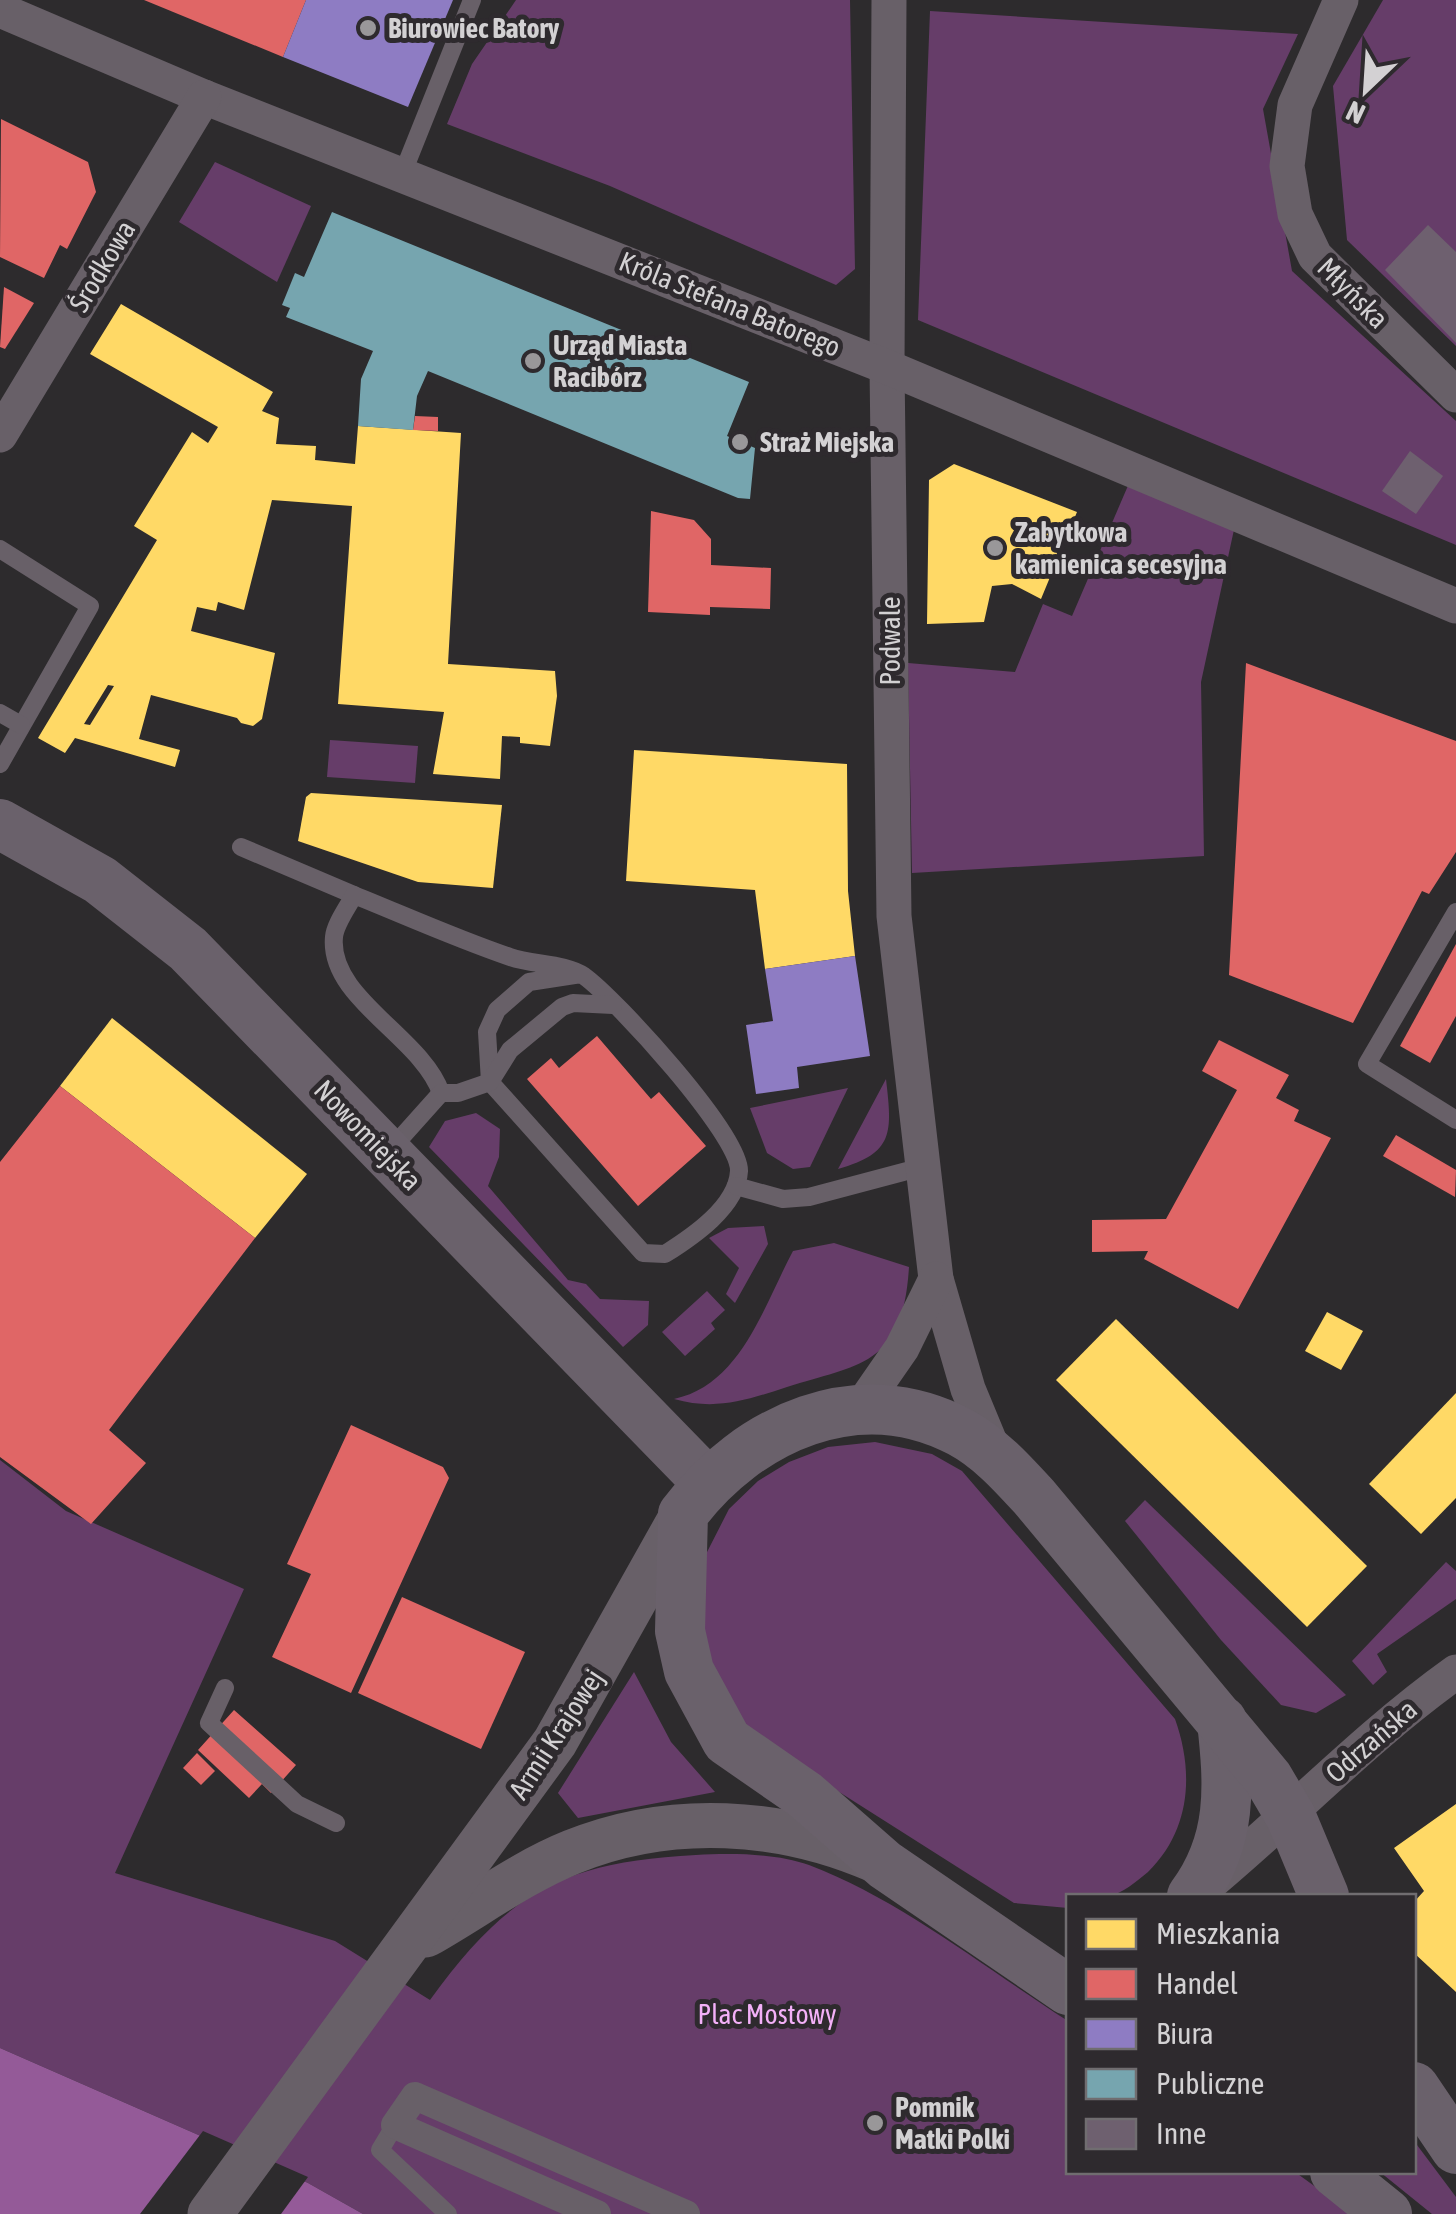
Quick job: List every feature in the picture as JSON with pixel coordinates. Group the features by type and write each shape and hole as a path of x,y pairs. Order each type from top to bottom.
{"main road":[{"name":"Nowomiejska","path":"0,824 100,880 188,949 387,1154 695,1498"},
{"path":"1066,1989 885,1865 806,1796 737,1749 708,1712 689,1671 680,1631 695,1498 745,1450 780,1430 810,1418 858,1410 901,1412 961,1433 998,1460 1036,1498 1280,1795 1323,1894"},
{"path":"1194,1894 1212,1864 1228,1812 1222,1721"},
{"path":"999,1942 1066,1950"},
{"path":"1416,2090 1456,2149"},
{"path":"1337,2174 1387,2214"}],"street":[{"name":"Podwale","path":"889,0 887,367 894,916 936,1279 968,1389 998,1460"},
{"name":"Młyńska","path":"1341,0 1295,105 1287,166 1295,214 1315,256 1456,396"},
{"name":"Króla Stefana Batorego","path":"0,10 204,97 887,367 1456,606"},
{"name":"Środkowa","path":"0,434 204,97"},
{"path":"858,1410 902,1348 936,1279"},
{"name":"Armii Krajowej","path":"210,2214 412,1944 554,1742 695,1498"},
{"name":"Odrzańska","path":"1291,1817 1401,1711 1456,1672"},
{"path":"1195,1894 1291,1817"},
{"name":"Armii Krajowej","path":"412,1944 572,1852 658,1830 722,1825 776,1829 885,1865"},
{"path":"597,2214 395,2125 415,2096 686,2214"}],"lane":[{"path":"402,175 472,0"},
{"path":"0,550 90,606 0,764"},
{"path":"0,713 21,725"},
{"path":"241,848 514,959 582,974 714,1116 738,1160 736,1186 718,1212 675,1248 654,1256 643,1253 490,1082 487,1032 497,1010 529,982 582,974"},
{"path":"354,895 334,936 340,976 430,1068 441,1093"},
{"path":"1456,912 1367,1064 1456,1120"},
{"path":"387,1154 441,1093 458,1093 490,1082 510,1050 562,1007 573,1003 613,1005"},
{"path":"736,1186 783,1200 809,1198 922,1168"},
{"path":"225,1688 208,1723 296,1804 336,1823"},
{"path":"395,2125 380,2150 448,2214"}],"green space":[{"path":"516,0 850,0 855,269 836,285 610,186 447,124 472,64"},
{"path":"1383,0 1456,0 1456,346 1347,240 1333,86"},
{"path":"930,11 1298,34 1263,109 1292,271 1456,421 1456,545 918,320"},
{"path":"215,162 311,206 277,282 179,222"},
{"path":"1130,481 1235,525 1201,682 1204,856 912,873 908,663 1015,672 1043,604 1072,616"},
{"path":"330,740 418,746 415,783 327,777"},
{"path":"886,1079 886,1138 870,1156 838,1169"},
{"path":"848,1088 810,1167 793,1169 767,1153 750,1108"},
{"path":"476,1113 500,1129 499,1157 488,1186 568,1280 586,1284 600,1299 649,1301 648,1325 623,1347 429,1147 445,1121"},
{"path":"764,1226 768,1244 735,1303 726,1294 739,1268 709,1238 728,1228"},
{"path":"834,1243 909,1267 898,1325 887,1343 856,1365 745,1400 704,1404 674,1399 717,1378 733,1360 748,1340 793,1251"},
{"path":"707,1291 725,1310 711,1323 715,1329 685,1356 662,1332"},
{"path":"875,1442 932,1454 962,1471 1175,1719 1185,1759 1185,1800 1180,1819 1162,1856 1124,1890 1115,1894 1066,1894 1066,1908 1014,1903 751,1736 701,1642 705,1556 729,1509 758,1481 789,1462 828,1447"},
{"name":"Plac Mostowy","path":"0,1460 66,1511 244,1589 115,1873 335,1941 430,2000 458,1963 513,1909 574,1875 609,1865 696,1855 753,1855 796,1861 877,1897 1066,2020 1066,2174 1298,2174 1353,2214 363,2214 308,2183 0,2048"},
{"path":"1145,1500 1346,1695 1316,1713 1281,1705 1221,1640 1125,1521"},
{"path":"1446,1562 1456,1571 1456,1599 1377,1654 1387,1672 1373,1685 1352,1661"},
{"path":"634,1672 671,1742 715,1792 578,1818 558,1793"},
{"path":"1416,2144 1456,2197 1456,2214 1432,2214 1382,2174 1416,2174"}],"shaded area":[{"path":"0,2048 308,2183 363,2214 0,2214"}],"pier":[{"path":"203,2131 308,2177 281,2214 140,2214"}],"building: Mieszkania":[{"path":"121,304 273,392 262,411 279,418 276,444 316,446 315,460 355,464 358,426 461,433 448,664 555,671 557,696 550,746 520,743 520,737 502,736 500,779 433,774 444,712 338,704 352,506 272,500 244,610 218,602 216,611 197,607 191,631 275,653 262,719 253,726 237,718 151,695 139,739 180,750 175,767 75,738 65,753 38,738 157,540 134,526 192,432 208,443 218,427 90,354","holes":["108,685 114,686 90,725 84,724"]},
{"name":"Zabytkowa kamienica secesyjna","path":"954,464 1077,512 1041,599 1012,584 992,586 984,622 927,624 929,480"},
{"path":"634,750 847,764 848,891 855,956 765,969 755,890 626,881"},
{"path":"311,793 502,805 493,888 418,882 298,841 306,797"},
{"path":"112,1018 307,1174 255,1238 60,1086"},
{"path":"1327,1312 1363,1331 1341,1370 1305,1351"},
{"path":"1116,1319 1367,1566 1307,1627 1056,1380"},
{"path":"1456,1393 1456,1498 1421,1534 1369,1484"},
{"path":"1456,1804 1456,1992 1416,1955 1416,1900 1424,1891 1394,1848"}],"building: Handel":[{"path":"144,0 306,0 283,57"},
{"path":"1,119 88,162 96,192 67,249 60,245 44,278 0,257"},
{"path":"4,287 34,303 5,349 0,347"},
{"path":"415,416 438,417 438,431 413,430"},
{"path":"651,511 694,520 711,539 711,565 771,568 770,609 710,607 710,615 648,612"},
{"path":"1246,663 1456,741 1456,852 1429,894 1422,891 1353,1023 1229,975"},
{"path":"1456,944 1456,1016 1430,1063 1400,1046"},
{"path":"597,1036 651,1099 659,1092 706,1146 638,1206 527,1079 551,1058 559,1068"},
{"path":"1219,1040 1289,1075 1276,1098 1299,1110 1294,1121 1331,1138 1238,1309 1144,1259 1148,1251 1092,1252 1092,1220 1166,1219 1237,1090 1202,1071"},
{"path":"60,1086 255,1238 109,1430 146,1463 91,1524 0,1457 0,1162"},
{"path":"1396,1135 1456,1170 1455,1197 1383,1156"},
{"path":"351,1425 443,1467 449,1478 351,1693 272,1657 311,1574 287,1564"},
{"path":"402,1597 525,1652 481,1749 358,1693"},
{"path":"234,1710 296,1765 271,1793 262,1784 249,1798 198,1750"},
{"path":"197,1753 215,1771 201,1785 183,1768"}],"building: Biura":[{"name":"Biurowiec Batory","path":"306,0 453,0 408,107 283,57"},
{"path":"855,956 870,1056 797,1067 799,1088 756,1094 746,1025 773,1021 765,969"}],"building: Publiczne":[{"name":"Urząd Miasta Racibórz","path":"332,212 749,382 727,436 755,448 750,499 738,498 428,371 417,396 413,430 358,426 361,379 373,351 286,317 290,308 282,305 295,273 304,277"}],"building: Inne":[{"path":"1428,225 1456,252 1456,343 1385,270"},
{"path":"1410,451 1443,476 1416,514 1382,491"}],"place":[{"name":"Biurowiec Batory","path":"368,28"},
{"name":"Urząd Miasta Racibórz","path":"533,361"},
{"name":"Straż Miejska","path":"740,442"},
{"name":"Zabytkowa kamienica secesyjna","path":"995,548"},
{"name":"Pomnik Matki Polki","path":"875,2123"}]}
